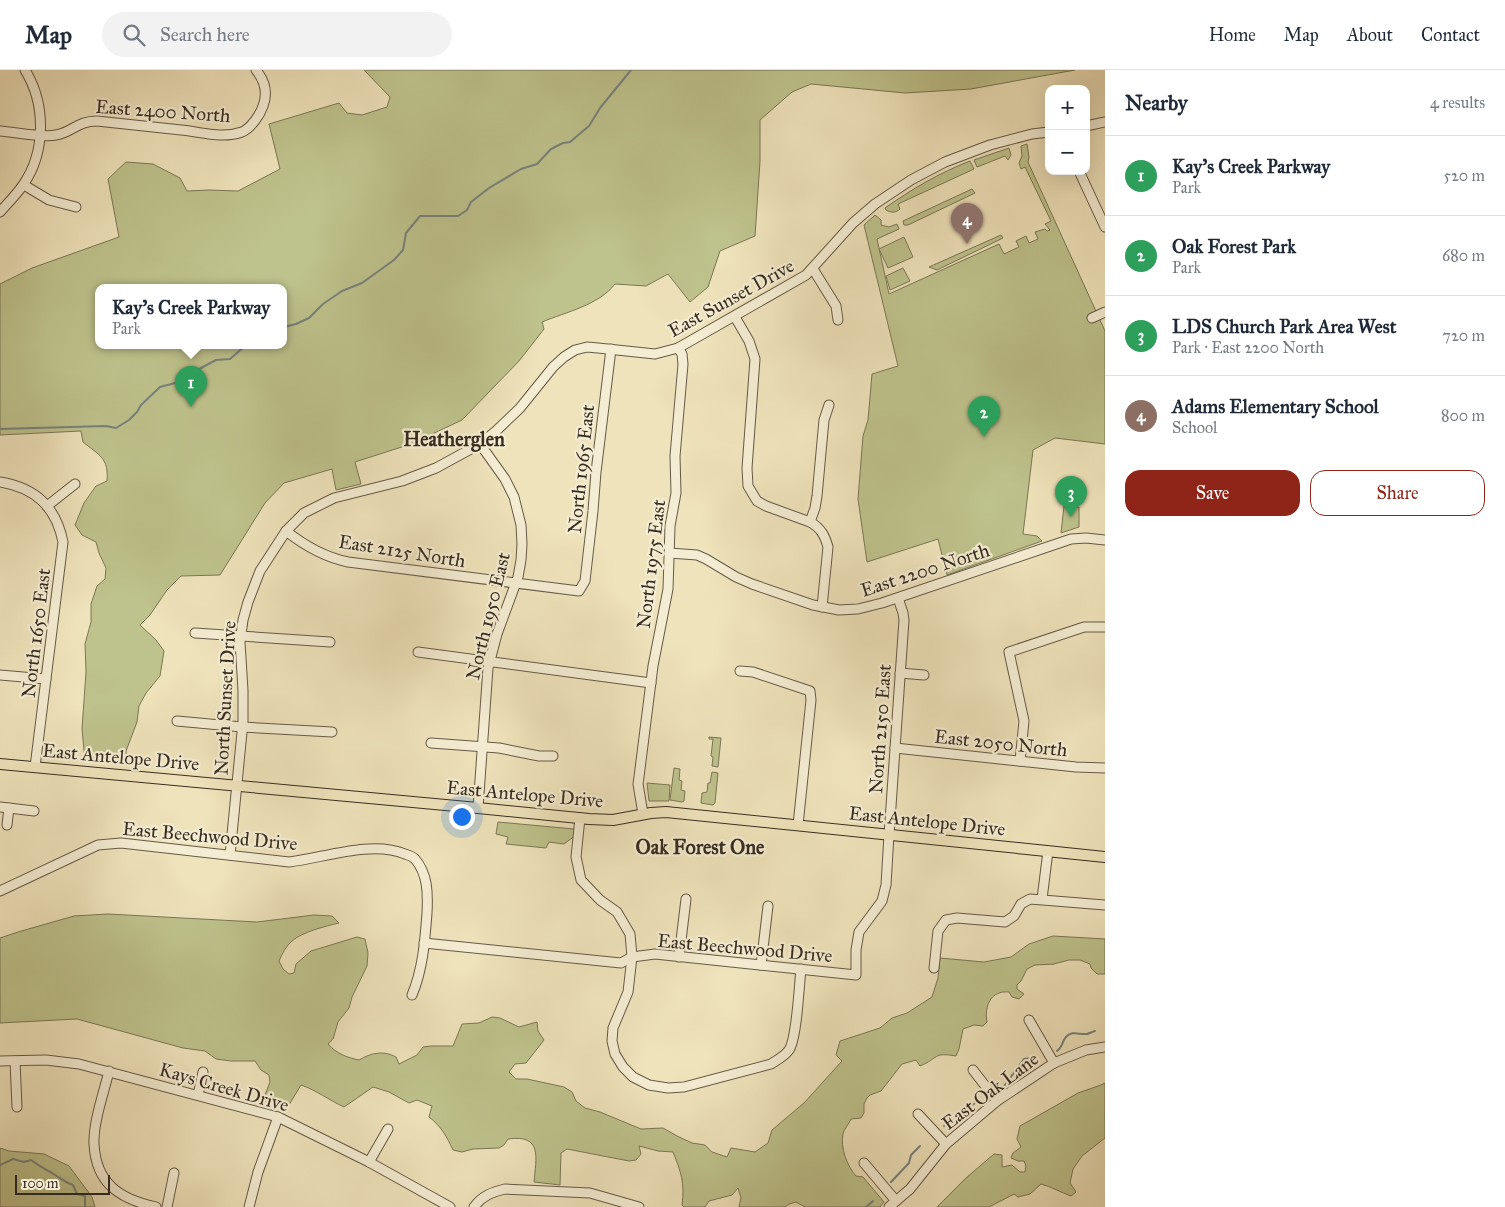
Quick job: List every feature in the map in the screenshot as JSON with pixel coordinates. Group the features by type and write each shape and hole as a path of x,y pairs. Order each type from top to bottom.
{"main road":[{"name":"East Antelope Drive","path":"0,764 580,818 613,820 666,812 1105,857"}],"street":[{"path":"0,212 24,184 33,165 40,135 40,109 31,80 25,70"},
{"name":"East 2400 North","path":"0,131 56,135 80,123 98,121 228,136 249,128 260,114 266,91 264,82 256,70"},
{"path":"1090,125 1105,122"},
{"name":"East Sunset Drive","path":"248,602 260,571 286,531 304,513 334,498 402,481 436,468 480,444 520,408 553,367 575,350 587,348 612,349 654,354 678,348 806,275 853,223 875,204 910,180 945,162 990,145 1045,132"},
{"path":"1081,175 1105,227"},
{"path":"24,184 49,200 76,207"},
{"path":"813,269 836,306 838,320"},
{"path":"1092,318 1105,312"},
{"path":"735,317 749,341 754,359 746,478 748,486 757,501 806,521 820,530 826,538 828,548 822,607"},
{"name":"North 1975 East","path":"644,814 638,784 656,649 668,589 670,526 676,493 675,456 683,364 682,354 678,348"},
{"name":"North 1965 East","path":"579,591 585,581 596,472 612,349"},
{"path":"806,521 815,508 824,420 829,405"},
{"name":"North 1950 East","path":"478,808 489,662 497,634 516,584 522,544 521,525 516,504 506,479 480,444"},
{"path":"0,482 25,489 34,494 47,506 75,484"},
{"name":"North 1650 East","path":"35,767 63,542 56,518 47,506"},
{"name":"East 2125 North","path":"286,531 301,543 335,559 579,591"},
{"name":"East 2200 North","path":"669,553 697,555 752,584 802,602 840,610 858,609 898,598 1079,538 1105,540"},
{"name":"North 2150 East","path":"856,975 856,950 859,932 882,901 886,885 904,620 898,598"},
{"name":"North Sunset Drive","path":"230,855 242,727 241,636 248,602"},
{"path":"1020,761 1024,721 1009,652 1084,627 1105,627"},
{"path":"195,633 330,642"},
{"path":"418,652 651,683"},
{"path":"740,671 752,672 810,691 811,700 798,825"},
{"path":"900,673 924,674"},
{"path":"0,675 46,679"},
{"path":"177,721 332,732"},
{"path":"431,743 512,750 539,756 552,756"},
{"name":"East 2050 North","path":"895,748 1076,767 1105,768"},
{"path":"7,825 5,808 34,811"},
{"path":"580,818 576,856 581,880 600,900 617,912 630,934 632,957 628,992 613,1028 612,1041 615,1054 623,1067 634,1077 649,1085 668,1088 684,1087 771,1064 779,1059 790,1049 794,1031 801,969"},
{"name":"East Beechwood Drive","path":"0,892 98,845 120,844 289,862 349,850 397,850 414,857 424,875 428,896 418,982 412,995"},
{"path":"1042,899 1048,851"},
{"path":"679,957 686,899"},
{"path":"934,968 938,931 946,920 957,918 1005,922 1014,916 1022,904 1030,899 1105,905"},
{"path":"761,965 768,906"},
{"name":"East Beechwood Drive","path":"424,943 621,963 632,957 656,954 856,975"},
{"path":"1030,1020 1054,1062"},
{"name":"East Oak Lane","path":"893,1204 910,1189 946,1144 997,1101 1054,1062 1086,1050 1105,1048"},
{"name":"Kays Creek Drive","path":"0,1061 46,1060 80,1064 278,1117 369,1162 450,1207"},
{"path":"15,1061 17,1107"},
{"path":"973,1070 997,1101"},
{"path":"109,1071 96,1122 93,1143 97,1163 106,1183 125,1198 156,1207"},
{"path":"198,1095 203,1072"},
{"path":"918,1114 946,1144"},
{"path":"249,1207 258,1172 278,1117"},
{"path":"369,1162 388,1129"},
{"path":"864,1163 893,1204"},
{"path":"166,1207 174,1173"},
{"path":"474,1207 478,1201 492,1192 505,1189 590,1193 639,1207"}],"green space":[{"path":"364,70 1075,70 971,89 905,93 811,84 792,92 760,120 760,161 755,236 720,251 708,287 690,302 668,274 646,286 615,284 591,303 542,322 544,329 519,361 462,420 411,444 355,462 361,484 336,490 332,469 284,483 265,503 220,575 181,576 167,590 150,615 140,625 156,640 164,651 160,676 146,693 139,706 137,722 126,751 127,764 85,761 82,729 86,672 85,644 91,622 91,604 97,586 105,579 106,568 96,542 82,535 75,525 84,503 96,486 107,481 106,467 102,458 83,442 81,431 0,435 0,284 32,268 119,237 108,179 126,162 153,164 180,178 187,191 238,191 280,169 269,124 339,103 347,113 362,115 387,107 390,97"},
{"path":"1027,144 1028,162 1105,331 1105,444 1055,438 1033,450 1023,534 1037,536 1042,541 947,575 938,539 867,562 858,499 863,436 868,420 872,374 898,366 864,225 875,215 881,220 881,225 889,227 897,224 899,229 877,239 889,294 999,244 1004,254 1019,247 1016,241 1026,236 1029,243 1038,239 1035,232 1045,229 1047,231 1050,230 1045,224 1051,221 1025,167 1021,169 1019,163 1022,156 1021,146"},
{"path":"1009,148 1011,155 1008,160 1005,156 977,167 974,160"},
{"path":"970,161 974,169 898,204 900,209 897,211 886,210 885,208 916,188"},
{"path":"972,189 975,193 908,225 904,225 903,221"},
{"path":"1001,235 1003,238 937,270 929,267"},
{"path":"904,237 913,257 888,268 879,249"},
{"path":"903,268 910,281 890,290 886,276"},
{"path":"1064,506 1079,507 1079,527 1061,533"},
{"path":"709,737 721,738 718,767 712,766 713,739 709,739"},
{"path":"674,768 680,769 679,780 682,781 681,790 685,791 684,801 682,802 670,800"},
{"path":"712,772 718,773 715,803 713,805 701,803 702,793 707,792"},
{"path":"647,783 670,785 669,801 649,801"},
{"path":"498,822 574,829 576,835 564,844 549,842 546,848 506,844 508,837 496,834"},
{"path":"108,914 257,922 314,915 332,916 339,923 314,930 296,938 286,948 279,961 283,969 289,974 294,973 296,964 311,951 357,937 365,939 368,953 367,966 352,997 349,1008 338,1022 333,1039 328,1044 338,1053 359,1060 373,1054 382,1053 396,1057 399,1064 417,1055 423,1047 453,1046 462,1024 479,1023 492,1017 500,1018 519,1027 537,1022 538,1031 544,1040 526,1063 515,1064 509,1072 516,1079 527,1079 564,1087 572,1092 576,1101 585,1108 600,1112 641,1129 663,1128 692,1143 705,1145 712,1152 727,1157 731,1148 755,1152 768,1143 772,1130 804,1103 842,1061 836,1055 840,1041 880,1028 892,1018 907,1013 932,997 938,978 940,958 984,962 1011,957 1029,944 1053,936 1105,939 1105,974 1097,974 1090,964 1080,960 1035,965 1027,969 1017,985 1017,989 1024,994 1019,999 1012,997 1009,992 993,996 988,1005 987,1022 983,1026 974,1025 963,1029 956,1056 936,1056 920,1066 916,1060 902,1064 881,1091 867,1098 861,1118 851,1119 844,1130 842,1139 847,1162 856,1176 863,1177 884,1202 880,1207 805,1207 796,1202 785,1207 739,1207 741,1198 738,1188 732,1195 709,1201 705,1207 684,1207 682,1205 682,1178 673,1152 658,1151 639,1146 641,1154 636,1160 629,1161 567,1149 561,1153 560,1185 534,1182 535,1150 527,1140 519,1138 508,1139 499,1148 473,1149 462,1152 453,1150 443,1132 429,1117 432,1106 417,1100 409,1103 389,1092 373,1087 344,1107 301,1085 286,1110 263,1100 270,1082 269,1075 261,1070 255,1061 216,1059 205,1051 183,1048 77,1019 0,1023 0,938 74,916"},
{"path":"1105,1083 1105,1138 1082,1156 1073,1169 1070,1183 1076,1192 1071,1196 1041,1184 1030,1194 1018,1197 1014,1194 989,1207 937,1207 994,1154 1002,1155 1002,1167 1012,1165 1020,1172 1025,1172 1026,1166 1024,1161 1011,1158 1013,1153 1021,1147 1017,1139 1020,1126 1078,1093"},
{"path":"0,1148 9,1151 44,1154 69,1166 92,1197 95,1207 0,1207"}],"waterway":[{"path":"287,326 309,318 323,304 342,291 362,283 394,260 403,250 406,233 420,216 458,216 467,210 471,202 489,188 521,169 537,164 551,149 570,142 589,126 600,108 631,70"},
{"path":"0,429 106,426 116,428 129,420 141,405 160,387 179,382 186,376 216,360 230,359 242,349"},
{"path":"1057,1051 1068,1035 1073,1033 1087,1034 1095,1031"},
{"path":"1000,1089 1002,1089 1024,1059 1031,1058"},
{"path":"944,1126 960,1117 967,1108 977,1102"},
{"path":"891,1182 909,1163 911,1155 920,1146"},
{"path":"0,1165 13,1159 24,1162 31,1160 73,1185 77,1194 85,1196 85,1207"},
{"path":"866,1207 873,1201"}],"place":[{"name":"Adams Elementary School","path":"967,244"},
{"name":"Kay's Creek Parkway","path":"191,407"},
{"name":"Oak Forest Park","path":"984,437"},
{"name":"LDS Church Park Area West","path":"1071,517"}],"district":[{"name":"Heatherglen","path":"454,439"},
{"name":"Oak Forest One","path":"700,847"}]}
